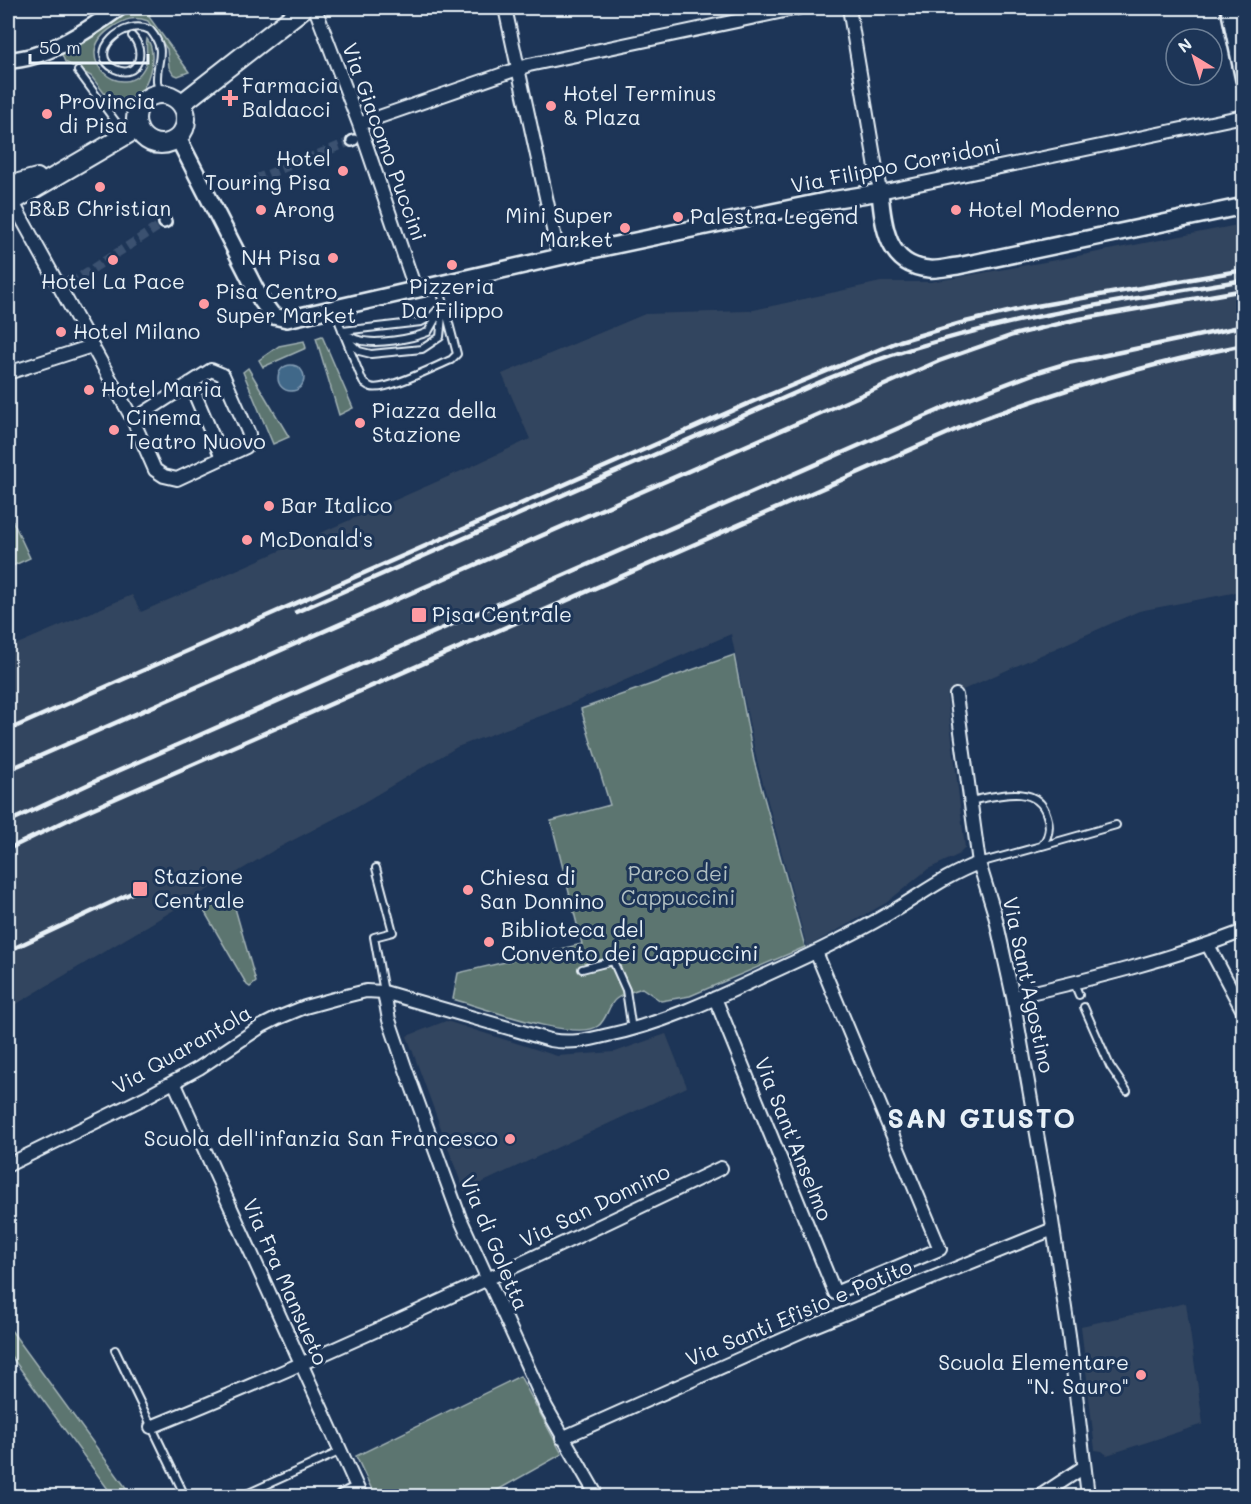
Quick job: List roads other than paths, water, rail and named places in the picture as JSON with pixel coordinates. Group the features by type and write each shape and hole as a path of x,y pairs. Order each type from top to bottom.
{"main road":[{"path":"181,104 304,8"},
{"path":"9,197 67,168 131,131 141,105 147,99 160,95 173,98 181,104 185,112 185,125 178,138 168,144 156,144 131,131"}],"street":[{"path":"8,60 32,56 49,50 119,8"},
{"name":"Via Giacomo Puccini","path":"315,8 359,124 416,291"},
{"path":"505,8 559,257"},
{"path":"359,124 518,68 798,8"},
{"path":"849,8 880,192 883,223 892,246 909,263 928,269 958,266 1244,206"},
{"path":"1229,8 1244,80"},
{"name":"Via Filippo Corridoni","path":"416,291 559,257 1244,116"},
{"path":"178,138 266,309 273,316 287,319 416,291"},
{"path":"9,197 133,420 155,470 164,476 177,479 246,447 249,434 223,375 211,370 133,420"},
{"path":"8,371 92,346"},
{"path":"190,383 222,458"},
{"name":"Via Sant'Agostino","path":"956,695 979,863 995,915 1013,997 1053,1229 1069,1335 1088,1497"},
{"name":"Via Quarantola","path":"8,1165 174,1082 216,1058 262,1026 292,1012 366,991 384,992 451,1010 511,1030 562,1042 579,1042 669,1019 816,952 889,913 945,878 979,863"},
{"path":"1013,997 1076,989 1244,931"},
{"path":"1208,945 1244,1013"},
{"name":"Via Sant'Anselmo","path":"715,998 835,1293 940,1249 816,952"},
{"name":"Via di Goletta","path":"384,992 389,1020 405,1067 460,1218 486,1280 562,1438 597,1497"},
{"name":"Via Fra Mansueto","path":"174,1082 358,1493"},
{"name":"Via San Donnino","path":"151,1427 300,1365 486,1280 721,1168"},
{"name":"Via Santi Efisio e Potito","path":"562,1438 809,1328 1053,1229"},
{"path":"1040,1497 1084,1467"},
{"path":"342,1497 358,1493"}],"lane":[{"path":"132,36 136,40 140,53 139,62 133,68 115,69 106,59 104,53 106,45 121,31 135,26 150,30 156,37 160,48 161,62 157,79 160,95"},
{"path":"78,71 131,131"},
{"path":"333,309 363,382 372,388 385,386 443,363 457,354 439,285"},
{"path":"342,331 421,322 432,316 444,302"},
{"path":"342,331 357,340 368,341 417,337 429,332 444,302"},
{"path":"342,331 351,345 359,351 371,354 422,349 440,337 444,302"},
{"path":"970,802 999,795 1020,794 1038,799 1045,807 1049,826 1047,840 1041,846"},
{"path":"979,863 1116,825"},
{"path":"376,868 393,932 374,937 384,992"},
{"path":"582,969 613,961 626,990 632,1030"},
{"path":"1084,1007 1110,1066 1126,1091"},
{"path":"115,1350 185,1497"},
{"path":"242,1497 339,1452"}],"tunnel":[{"path":"243,184 352,141"},
{"path":"70,283 164,223"}],"railway":[{"path":"8,730 754,401 900,341 961,323 1025,308 1244,270"},
{"path":"296,612 827,379 877,360 928,344 1032,318 1244,280"},
{"path":"8,770 939,361 1013,335 1074,320 1244,290"},
{"path":"8,822 102,778 951,405 1068,363 1244,326"},
{"path":"8,849 80,814 962,427 1101,380 1244,345"},
{"path":"8,951 140,889"}],"place":[{"name":"Farmacia Baldacci","path":"230,98"},
{"name":"Hotel Terminus & Plaza","path":"551,106"},
{"name":"Provincia di Pisa","path":"47,114"},
{"name":"Hotel Touring Pisa","path":"343,171"},
{"name":"B&B Christian","path":"100,187"},
{"name":"Arong","path":"261,210"},
{"name":"Hotel Moderno","path":"956,210"},
{"name":"Palestra Legend","path":"678,217"},
{"name":"Mini Super Market","path":"625,228"},
{"name":"NH Pisa","path":"333,258"},
{"name":"Hotel La Pace","path":"113,260"},
{"name":"Pizzeria Da Filippo","path":"452,265"},
{"name":"Pisa Centro Super Market","path":"204,304"},
{"name":"Hotel Milano","path":"61,332"},
{"name":"Hotel Maria","path":"89,390"},
{"name":"Piazza della Stazione","path":"360,423"},
{"name":"Cinema Teatro Nuovo","path":"114,430"},
{"name":"Bar Italico","path":"269,506"},
{"name":"McDonald's","path":"247,540"},
{"name":"Pisa Centrale","path":"419,615"},
{"name":"Stazione Centrale","path":"140,889"},
{"name":"Chiesa di San Donnino","path":"468,890"},
{"name":"Biblioteca del Convento dei Cappuccini","path":"489,942"},
{"name":"Scuola dell'infanzia San Francesco","path":"510,1139"},
{"name":"Scuola Elementare \"N. Sauro\"","path":"1141,1375"}],"district":[{"name":"SAN GIUSTO","path":"982,1119"}],"park label":[{"name":"Parco dei Cappuccini","path":"678,886"}]}
